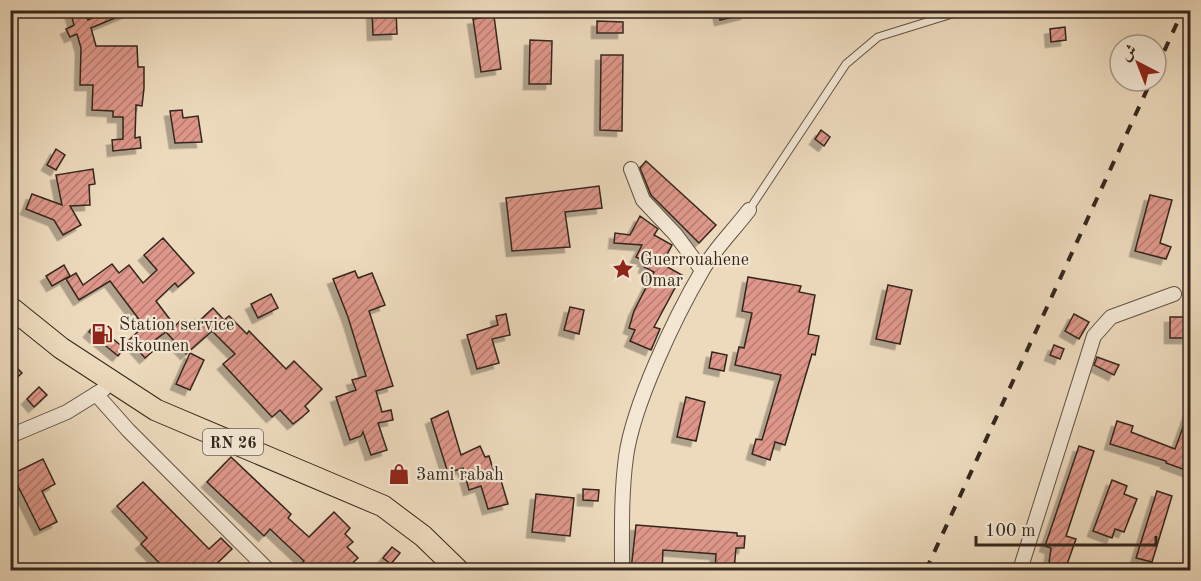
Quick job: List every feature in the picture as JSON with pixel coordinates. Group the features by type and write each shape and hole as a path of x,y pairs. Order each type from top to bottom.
{"main road":[{"name":"RN 26","path":"10,307 105,388 383,506 423,536 458,570"}],"street":[{"path":"631,169 643,201 675,234 702,270"},
{"path":"622,570 622,504 626,454 641,404 666,340 702,270 750,210"},
{"path":"1020,570 1094,336 1111,317 1174,294"},
{"path":"10,436 67,412 105,388 128,430 268,570"}],"lane":[{"path":"750,210 846,64 878,37 965,10"}],"building":[{"path":"70,10 86,10 88,20 111,10 134,10 91,28 96,46 137,46 138,67 144,67 142,106 136,105 135,138 140,137 141,148 113,151 112,140 123,139 123,117 113,117 113,111 92,110 93,85 80,85 81,48 77,34 70,37 66,29 74,25"},
{"path":"372,10 396,10 397,34 373,35"},
{"path":"718,10 746,10 746,14 720,20"},
{"path":"494,16 501,69 481,72 473,19"},
{"path":"597,21 623,22 623,33 597,33"},
{"path":"1065,27 1066,40 1051,42 1050,29"},
{"path":"530,40 552,41 551,84 529,84"},
{"path":"601,55 623,55 622,131 600,130"},
{"path":"182,110 183,118 198,116 202,142 175,143 170,111"},
{"path":"821,130 830,137 824,146 815,139"},
{"path":"56,149 65,155 56,170 47,165"},
{"path":"646,161 716,225 699,243 651,195 640,168"},
{"path":"93,169 95,184 89,185 90,205 70,206 81,225 63,235 54,220 26,209 32,194 62,205 56,175"},
{"path":"599,186 602,208 565,212 570,247 512,251 506,198"},
{"path":"1150,195 1172,200 1160,243 1171,247 1166,259 1135,251"},
{"path":"640,216 658,229 654,235 672,245 662,264 682,275 654,327 660,329 651,350 630,341 635,330 629,328 634,311 654,272 644,267 646,262 636,257 642,245 614,243 615,233 630,235"},
{"path":"163,238 194,273 178,287 175,283 156,301 175,326 180,321 186,328 195,320 197,323 213,308 224,320 229,316 247,334 249,331 286,369 294,361 322,389 305,406 309,411 293,424 280,410 272,417 223,364 235,354 212,331 186,354 166,332 147,346 152,352 145,358 129,340 144,326 110,281 79,300 66,279 76,273 83,285 112,264 119,273 129,265 143,283 157,270 144,255"},
{"path":"64,265 70,276 52,286 46,276"},
{"path":"355,271 358,278 372,273 385,305 369,311 393,386 376,391 382,412 391,410 393,420 378,423 387,450 371,455 363,432 361,436 350,440 336,397 356,390 352,380 366,376 348,317 333,279"},
{"path":"748,277 801,286 799,292 815,295 808,334 819,336 815,355 812,354 785,445 775,442 770,460 752,454 756,439 762,440 781,375 735,365 739,347 744,348 752,313 742,311"},
{"path":"888,285 912,290 900,344 876,339"},
{"path":"271,294 278,308 258,318 251,304"},
{"path":"570,307 584,310 579,334 564,330"},
{"path":"506,314 510,335 492,339 499,363 477,369 467,335 498,325 496,316"},
{"path":"1074,314 1089,322 1079,339 1065,331"},
{"path":"1170,317 1187,317 1187,338 1170,338"},
{"path":"95,324 124,348 118,356 89,332"},
{"path":"1054,345 1064,349 1060,359 1050,355"},
{"path":"712,352 727,355 724,371 709,368"},
{"path":"190,353 204,360 190,390 176,384"},
{"path":"1097,357 1119,365 1114,375 1094,365"},
{"path":"10,361 22,373 10,384"},
{"path":"39,387 47,395 34,407 27,399"},
{"path":"686,397 705,402 696,441 677,437"},
{"path":"448,411 461,455 480,446 485,457 489,456 495,475 499,474 508,504 488,509 481,486 469,490 463,468 448,473 431,419"},
{"path":"1189,411 1191,472 1166,463 1166,461 1110,444 1117,421 1133,426 1131,432 1175,449"},
{"path":"1079,446 1094,451 1066,536 1076,539 1065,570 1048,570 1051,548 1045,546"},
{"path":"231,457 291,514 288,518 309,537 334,512 350,528 345,534 353,542 347,547 358,558 345,570 295,570 304,561 270,529 264,536 207,482"},
{"path":"43,459 55,484 42,491 57,522 40,530 12,474"},
{"path":"1112,480 1127,486 1124,494 1137,499 1124,532 1115,529 1112,538 1093,531"},
{"path":"143,482 209,549 221,538 232,549 211,569 208,566 203,570 166,570 141,544 147,538 117,506"},
{"path":"583,489 599,490 598,501 583,500"},
{"path":"1157,491 1172,496 1152,562 1136,558"},
{"path":"536,494 574,498 570,536 532,532"},
{"path":"636,525 737,533 737,536 745,536 744,548 736,548 734,570 715,570 716,554 663,550 662,570 631,570"},
{"path":"392,547 400,553 391,564 383,558"}],"railway":[{"path":"1168,43 1183,10"},
{"path":"926,570 1145,93"}],"place":[{"name":"Guerrouahene Omar","path":"623,269"},
{"name":"Station service Iskounen","path":"102,334"},
{"name":"3ami rabah","path":"399,474"}]}
